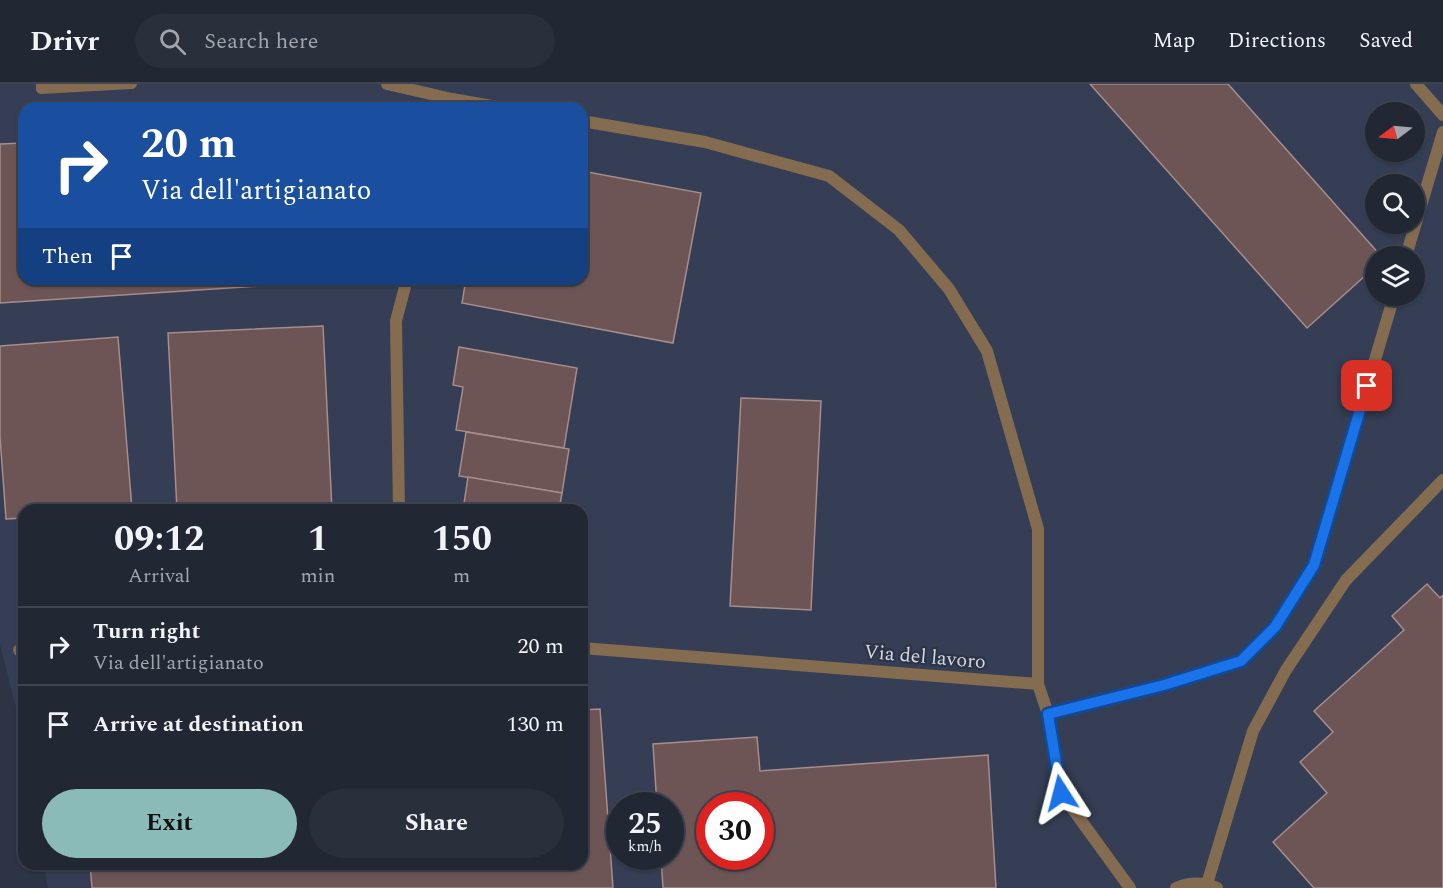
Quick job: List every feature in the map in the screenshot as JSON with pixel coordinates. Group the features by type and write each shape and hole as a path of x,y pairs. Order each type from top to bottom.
{"street":[{"path":"387,84 445,102"},
{"path":"1416,84 1443,115"},
{"path":"588,123 705,142 829,176 899,230 949,289 987,351 1038,529 1038,684 1048,714 1061,793 1130,888"},
{"path":"1409,246 1443,132"},
{"path":"399,504 396,321 405,285"},
{"path":"1048,714 1164,685 1241,661 1275,627 1314,565 1391,306"},
{"path":"1176,888 1193,883 1212,886 1253,731 1286,670 1346,580 1443,480"},
{"name":"Via del lavoro","path":"588,648 1038,684"}],"lane":[{"path":"41,84 41,89 132,84"}],"shaded area":[{"path":"0,84 1443,84 1443,888 48,888 45,870 588,870 588,504 18,504 18,715 0,645"}],"building":[{"path":"1090,84 1228,84 1372,246 1365,246 1365,276 1307,328"},
{"path":"18,143 18,285 276,285 0,303 0,144"},
{"path":"588,172 701,193 673,343 462,303 465,285 588,285"},
{"path":"323,326 332,504 177,504 168,333"},
{"path":"118,337 132,504 18,504 18,518 6,519 0,437 0,346"},
{"path":"459,347 577,368 564,448 456,430 463,387 453,385"},
{"path":"741,398 821,401 811,610 730,606"},
{"path":"466,432 569,449 562,493 459,476"},
{"path":"468,477 562,493 560,504 464,504"},
{"path":"1427,584 1440,598 1443,595 1443,888 1314,888 1273,842 1327,793 1300,762 1333,732 1314,711 1404,630 1392,616"},
{"path":"600,709 606,792 606,870 612,870 613,888 92,888 90,870 588,870 588,710"},
{"path":"757,737 760,771 988,755 996,888 663,888 662,870 684,870 684,792 656,792 653,744"}],"route":[{"path":"1061,793 1048,714 1164,685 1241,661 1275,627 1314,565 1367,386"}]}
